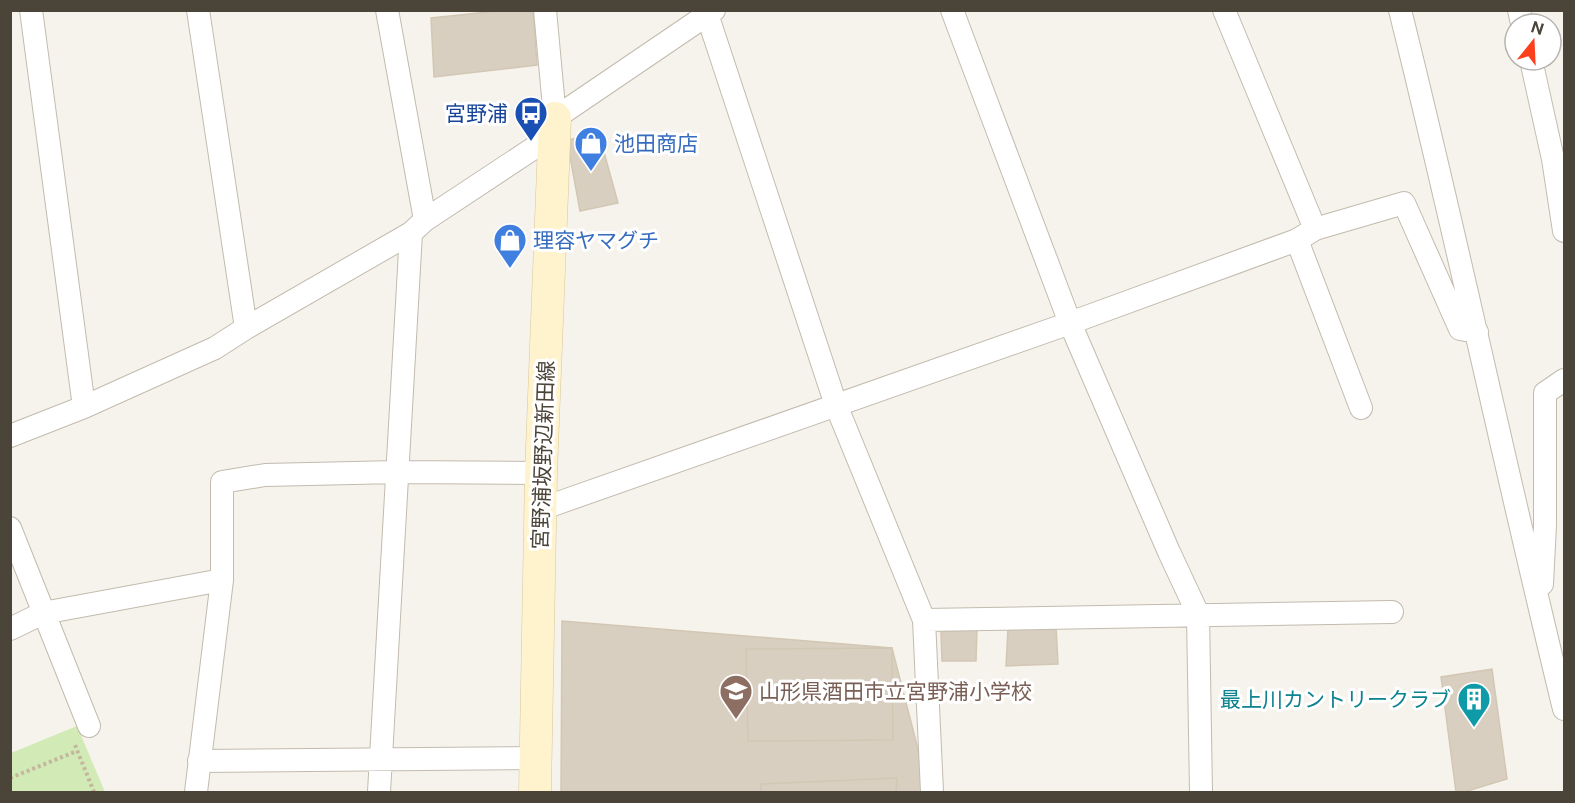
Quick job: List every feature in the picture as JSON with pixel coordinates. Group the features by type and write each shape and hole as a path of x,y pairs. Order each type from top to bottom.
{"main road":[{"name":"宮野浦坂野辺新田線","path":"535,792 541,473 555,126"}],"street":[{"path":"31,10 84,407"},
{"path":"198,10 246,328"},
{"path":"379,792 397,472 418,226 387,10"},
{"path":"545,10 555,126"},
{"path":"555,10 555,126"},
{"path":"952,10 1071,323 1168,552 1198,614 1200,792"},
{"path":"1224,10 1306,235 1361,408"},
{"path":"1400,10 1443,181 1564,709"},
{"path":"10,436 84,407 215,348 418,226 711,12 836,405 924,620 932,792"},
{"path":"1533,72 1553,159 1564,231"},
{"path":"541,509 1071,323 1306,235 1404,203 1460,329 1477,332"},
{"path":"1540,611 1545,525 1545,393 1564,380"},
{"path":"196,792 222,580 222,482 265,475 397,472 541,473"},
{"path":"10,528 89,726"},
{"path":"10,629 43,613 222,580"},
{"path":"924,620 1392,612"},
{"path":"199,761 536,758"}],"path":[{"path":"89,726 71,735 94,792"},
{"path":"10,778 77,751"}],"green space":[{"path":"77,726 105,792 11,792 11,753"}],"building":[{"path":"507,10 533,10 537,65 434,77 431,18"},
{"name":"池田商店","path":"599,134 618,203 580,211 567,140"},
{"name":"山形県酒田市立宮野浦小学校","path":"562,621 892,648 929,792 561,792"},
{"path":"1056,626 1058,664 1006,666 1008,628"},
{"path":"977,629 976,661 942,661 941,632"},
{"path":"892,648 893,740 748,741 746,649"},
{"name":"最上川カントリークラブ","path":"1492,669 1507,779 1464,792 1456,792 1441,677"},
{"path":"897,778 896,792 761,792 761,784"}],"place":[{"name":"宮野浦","path":"531,142"},
{"name":"池田商店","path":"591,172"},
{"name":"理容ヤマグチ","path":"510,269"},
{"name":"山形県酒田市立宮野浦小学校","path":"736,720"},
{"name":"最上川カントリークラブ","path":"1474,728"}]}
